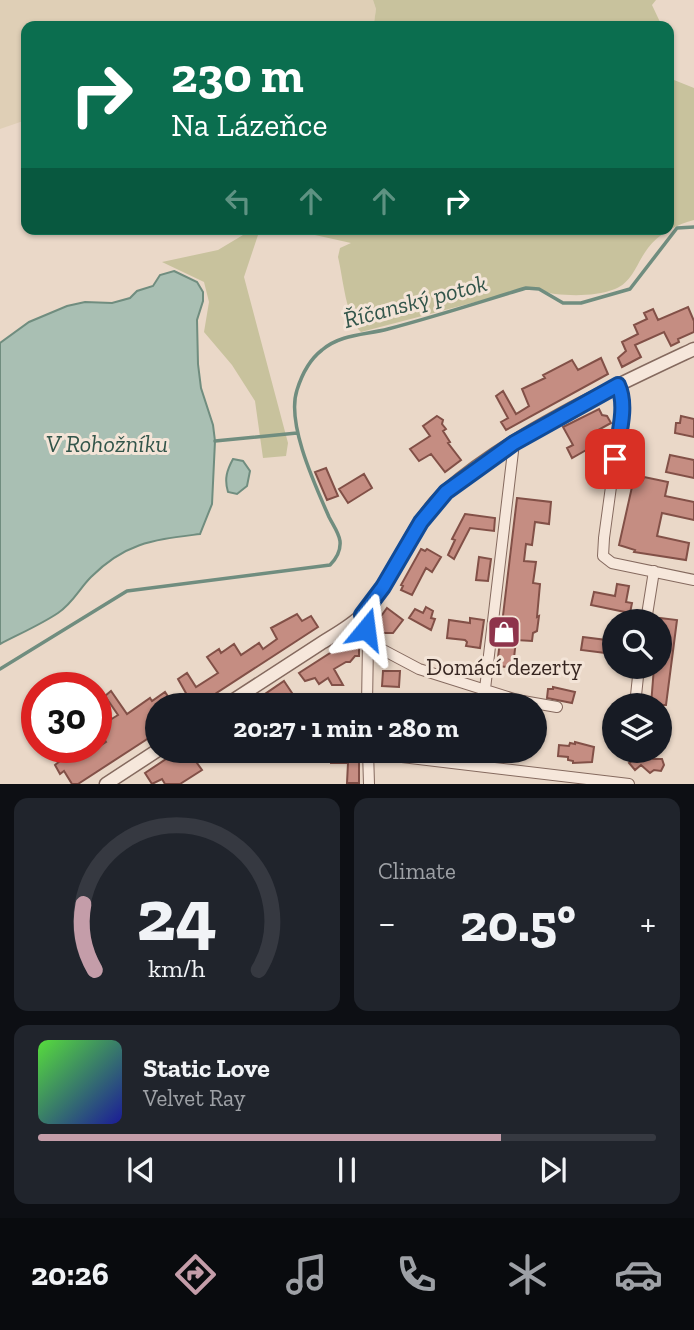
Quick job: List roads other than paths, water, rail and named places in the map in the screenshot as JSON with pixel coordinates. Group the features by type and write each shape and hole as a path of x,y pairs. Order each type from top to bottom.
{"street":[{"path":"244,693 362,615 383,587 431,507 446,492 514,443 618,385 694,349"},
{"path":"618,385 623,394 622,406 603,556 612,563 694,580"},
{"path":"485,689 514,443"},
{"path":"648,609 654,571"},
{"path":"362,615 368,642 367,693"},
{"path":"368,642 419,669 517,700 557,707"},
{"path":"106,784 145,758"},
{"path":"368,763 369,784"},
{"path":"461,763 629,783"}],"water":[{"name":"V Rohožníku","path":"174,271 197,282 203,292 197,320 198,364 201,388 213,425 215,441 212,504 200,534 155,541 116,556 91,577 63,609 44,622 0,644 0,343 29,322 67,306 85,302 112,303 130,298 137,291 153,286 160,275"},
{"path":"233,459 243,461 250,471 247,486 237,494 228,492 226,483"}],"waterway":[{"name":"Říčanský potok","path":"674,232 677,228 694,227"},
{"name":"Říčanský potok","path":"0,669 127,591 330,565 337,557 339,538 304,454 295,419 297,390 301,378 313,358 329,345 345,338 405,324 526,288 539,289 563,303 581,303 630,289 672,235"},
{"path":"215,441 297,433"}],"place":[{"name":"Domácí dezerty","path":"504,632"}]}
